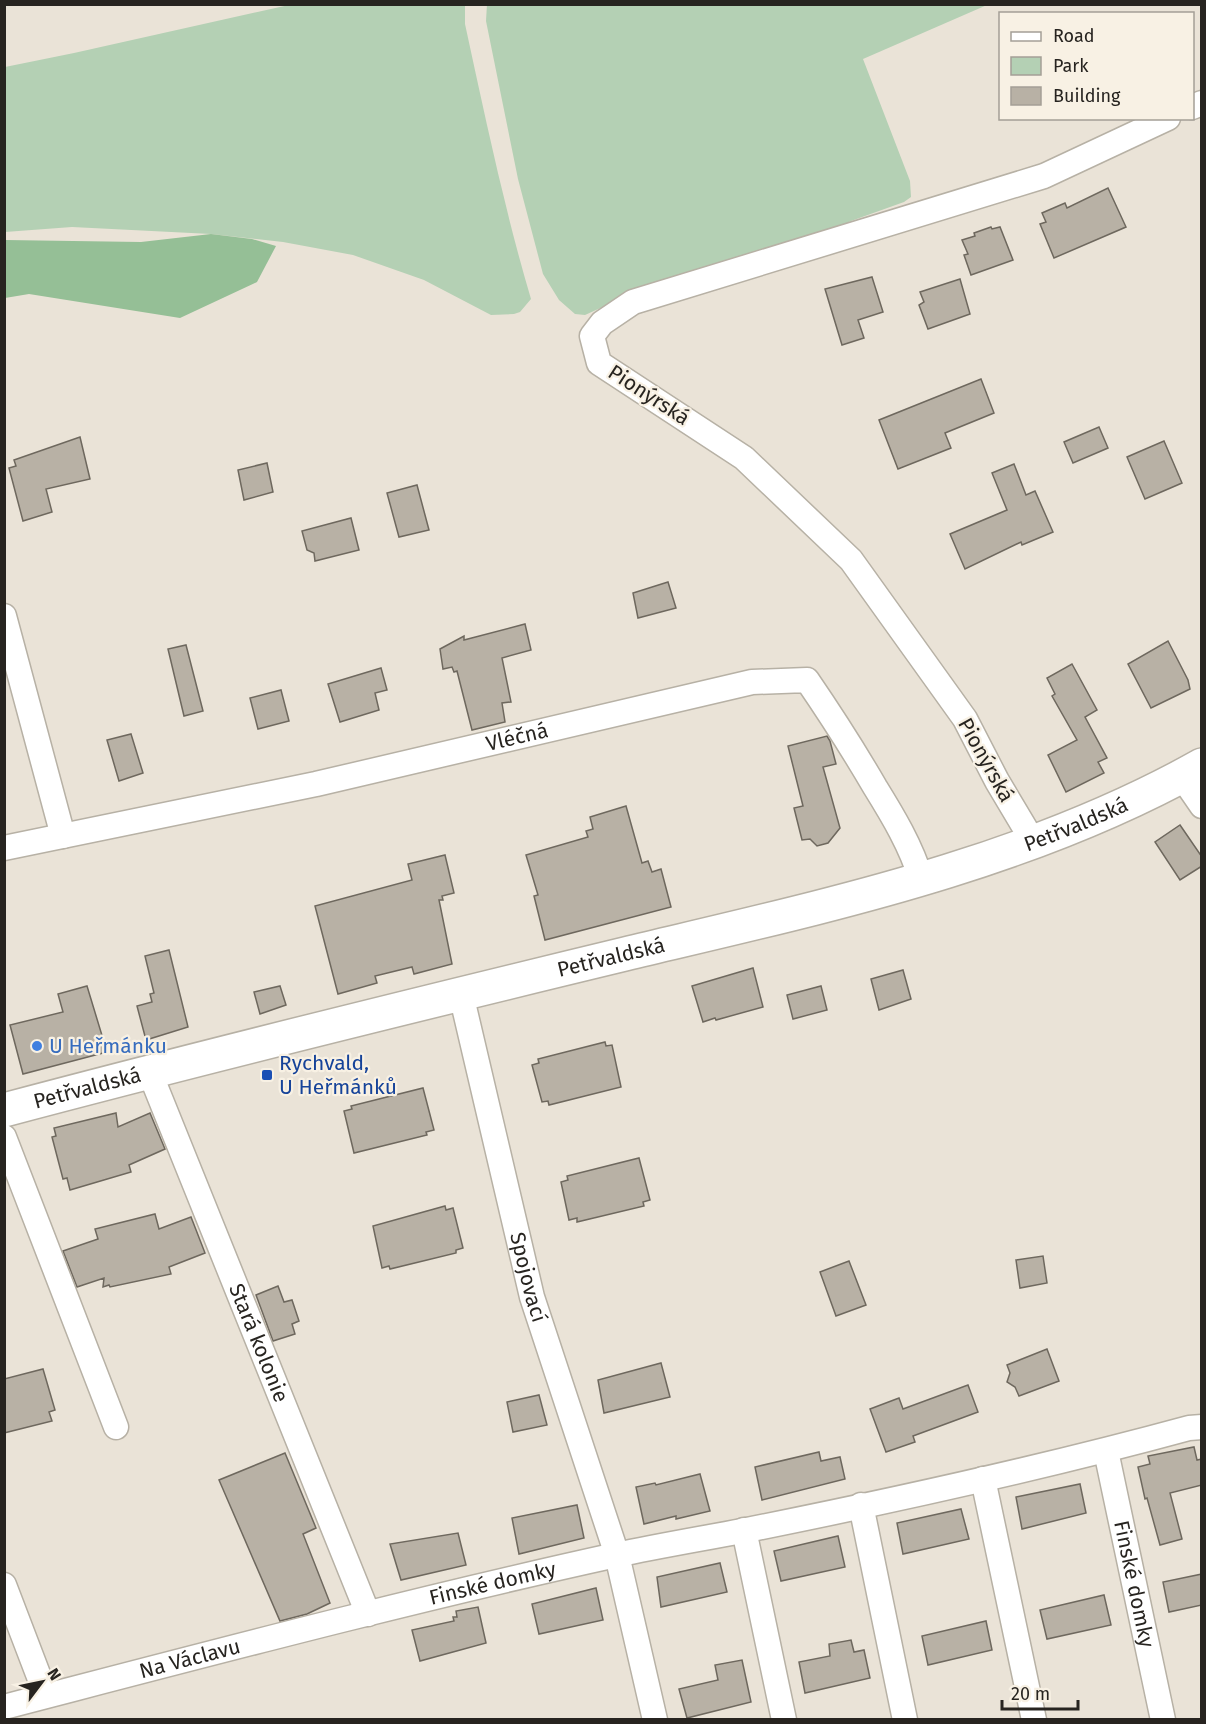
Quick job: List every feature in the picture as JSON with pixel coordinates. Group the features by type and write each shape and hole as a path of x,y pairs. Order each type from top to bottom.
{"street":[{"name":"Pionýrská","path":"1031,844 1025,828 997,781 965,719 851,560 744,458 599,363 592,336 602,323 633,302 1044,176 1164,120"},
{"path":"4,616 63,836"},
{"name":"Vléčná","path":"4,848 327,782 752,682 807,680 844,734 900,827 921,879"},
{"name":"Petřvaldská","path":"4,1110 461,994 851,900 1031,844 1109,812 1192,771"},
{"path":"1192,771 1202,806"},
{"name":"Spojovací","path":"461,994 532,1297 617,1555"},
{"name":"Stará kolonie","path":"150,1073 368,1614"},
{"path":"4,1137 116,1427"},
{"name":"Finské domky","path":"368,1614 617,1555 983,1479 1106,1451 1189,1428 1202,1427"},
{"name":"Finské domky","path":"1106,1451 1163,1719"},
{"path":"983,1479 1034,1719"},
{"path":"861,1505 905,1719"},
{"path":"744,1530 784,1719"},
{"path":"617,1555 655,1719"},
{"path":"4,1585 46,1695"},
{"name":"Na Václavu","path":"10,1711 46,1695 368,1614"}],"green space":[{"path":"487,4 987,5 863,59 910,181 911,197 904,202 851,221 807,242 629,295 585,315 575,314 559,300 543,274 518,179 486,21"},
{"path":"289,5 465,5 465,24 488,127 512,231 531,299 520,312 491,315 424,280 353,255 283,242 211,234 72,227 5,232 5,67"},
{"path":"211,234 252,239 276,246 257,282 180,318 29,294 5,298 5,240 141,242"}],"building":[{"path":"1108,188 1126,227 1054,258 1040,224 1046,222 1042,213 1065,203 1067,208"},
{"path":"991,227 992,229 1000,227 1013,260 971,275 964,255 968,254 962,240"},
{"path":"872,277 883,312 858,320 864,338 842,345 825,289"},
{"path":"960,279 970,314 928,329 919,305 924,302 920,292"},
{"path":"981,379 994,413 945,433 951,448 898,469 879,420"},
{"path":"1099,427 1108,448 1073,463 1064,442"},
{"path":"80,437 90,479 46,489 52,512 23,521 9,468 16,466 14,460"},
{"path":"1164,441 1182,483 1145,499 1127,457"},
{"path":"267,463 273,492 244,500 238,470"},
{"path":"1014,464 1026,495 1035,491 1053,532 1022,545 1021,542 965,569 950,534 1007,510 992,473"},
{"path":"417,485 429,530 399,537 387,493"},
{"path":"351,518 359,550 315,561 314,553 307,550 302,531"},
{"path":"668,582 676,608 638,618 633,593"},
{"path":"525,624 531,650 502,658 511,702 502,703 505,722 472,730 457,671 454,672 452,667 443,669 440,649 464,636 464,640"},
{"path":"1168,641 1188,680 1190,689 1151,708 1128,664"},
{"path":"186,645 203,711 184,716 168,649"},
{"path":"1072,664 1097,710 1085,717 1107,758 1098,762 1104,773 1066,792 1048,755 1077,740 1052,696 1055,694 1047,678"},
{"path":"381,668 387,690 375,693 379,710 340,722 328,684"},
{"path":"281,690 289,721 258,729 250,698"},
{"path":"131,734 143,773 119,781 107,740"},
{"path":"827,736 836,764 823,767 840,828 828,843 817,846 810,839 802,840 794,808 803,806 788,746"},
{"path":"626,806 642,863 648,861 652,872 661,869 671,907 545,940 534,896 538,895 526,855 588,837 586,831 593,829 590,817"},
{"path":"1180,825 1202,857 1202,866 1180,880 1155,842"},
{"path":"445,855 454,893 442,896 443,900 439,900 452,964 414,974 412,967 375,976 377,983 338,994 315,906 412,880 408,864"},
{"path":"169,950 188,1027 146,1040 137,1006 152,1002 150,994 154,993 145,956"},
{"path":"753,968 763,1007 703,1022 692,986"},
{"path":"903,970 911,999 879,1010 871,979"},
{"path":"87,986 107,1052 23,1074 10,1025 63,1012 58,994"},
{"path":"280,986 286,1005 260,1014 254,992"},
{"path":"821,986 827,1010 793,1019 787,995"},
{"path":"605,1042 606,1046 612,1045 621,1087 549,1105 548,1101 542,1102 532,1065 539,1063 538,1059"},
{"path":"423,1088 434,1130 426,1132 427,1135 354,1153 344,1111 352,1109 351,1106"},
{"path":"116,1113 118,1127 150,1113 165,1149 129,1165 131,1172 70,1190 67,1178 63,1179 52,1137 56,1136 54,1128"},
{"path":"639,1158 650,1200 643,1202 644,1206 577,1222 577,1218 569,1220 561,1182 568,1180 567,1176"},
{"path":"445,1206 446,1210 453,1208 463,1248 456,1250 456,1253 390,1269 389,1266 382,1268 373,1226"},
{"path":"155,1214 159,1229 191,1217 205,1253 169,1267 171,1274 110,1287 109,1285 103,1287 104,1278 77,1287 63,1251 98,1239 95,1229"},
{"path":"1043,1256 1047,1283 1020,1288 1016,1260"},
{"path":"849,1261 866,1305 836,1316 820,1272"},
{"path":"278,1286 284,1302 292,1300 299,1321 292,1324 295,1334 273,1341 256,1295"},
{"path":"1047,1349 1059,1381 1019,1396 1015,1387 1007,1382 1010,1373 1007,1365"},
{"path":"661,1363 670,1397 604,1413 598,1380"},
{"path":"43,1369 55,1410 49,1412 52,1421 4,1433 4,1379"},
{"path":"968,1385 978,1412 913,1436 915,1442 886,1452 870,1409 899,1398 903,1409"},
{"path":"539,1395 547,1425 513,1432 507,1402"},
{"path":"1194,1447 1197,1460 1202,1459 1202,1485 1170,1493 1182,1539 1160,1545 1147,1498 1145,1499 1138,1467 1150,1464 1148,1456"},
{"path":"819,1452 821,1461 840,1457 845,1479 762,1500 755,1467"},
{"path":"285,1453 316,1528 303,1534 330,1603 307,1614 280,1621 219,1480"},
{"path":"700,1474 710,1511 644,1524 636,1487 655,1483 656,1485"},
{"path":"1080,1484 1086,1513 1022,1529 1016,1497"},
{"path":"577,1505 584,1538 519,1554 512,1518"},
{"path":"961,1509 969,1539 903,1554 897,1523"},
{"path":"458,1533 466,1565 401,1580 390,1544"},
{"path":"838,1536 845,1567 781,1581 774,1551"},
{"path":"720,1563 727,1592 661,1607 657,1577"},
{"path":"1202,1574 1202,1605 1169,1612 1163,1582"},
{"path":"596,1588 603,1620 539,1634 532,1604"},
{"path":"1104,1595 1111,1625 1047,1639 1040,1610"},
{"path":"478,1607 486,1643 420,1661 412,1630 454,1621 453,1617 457,1617 456,1611"},
{"path":"986,1621 992,1650 928,1665 922,1636"},
{"path":"851,1640 854,1652 864,1650 870,1678 805,1693 799,1662 830,1656 829,1644"},
{"path":"742,1660 751,1702 687,1718 679,1689 718,1680 715,1665"}],"place":[{"name":"U Heřmánku","path":"37,1046"},
{"name":"Rychvald, U Heřmánků","path":"267,1075"}]}
